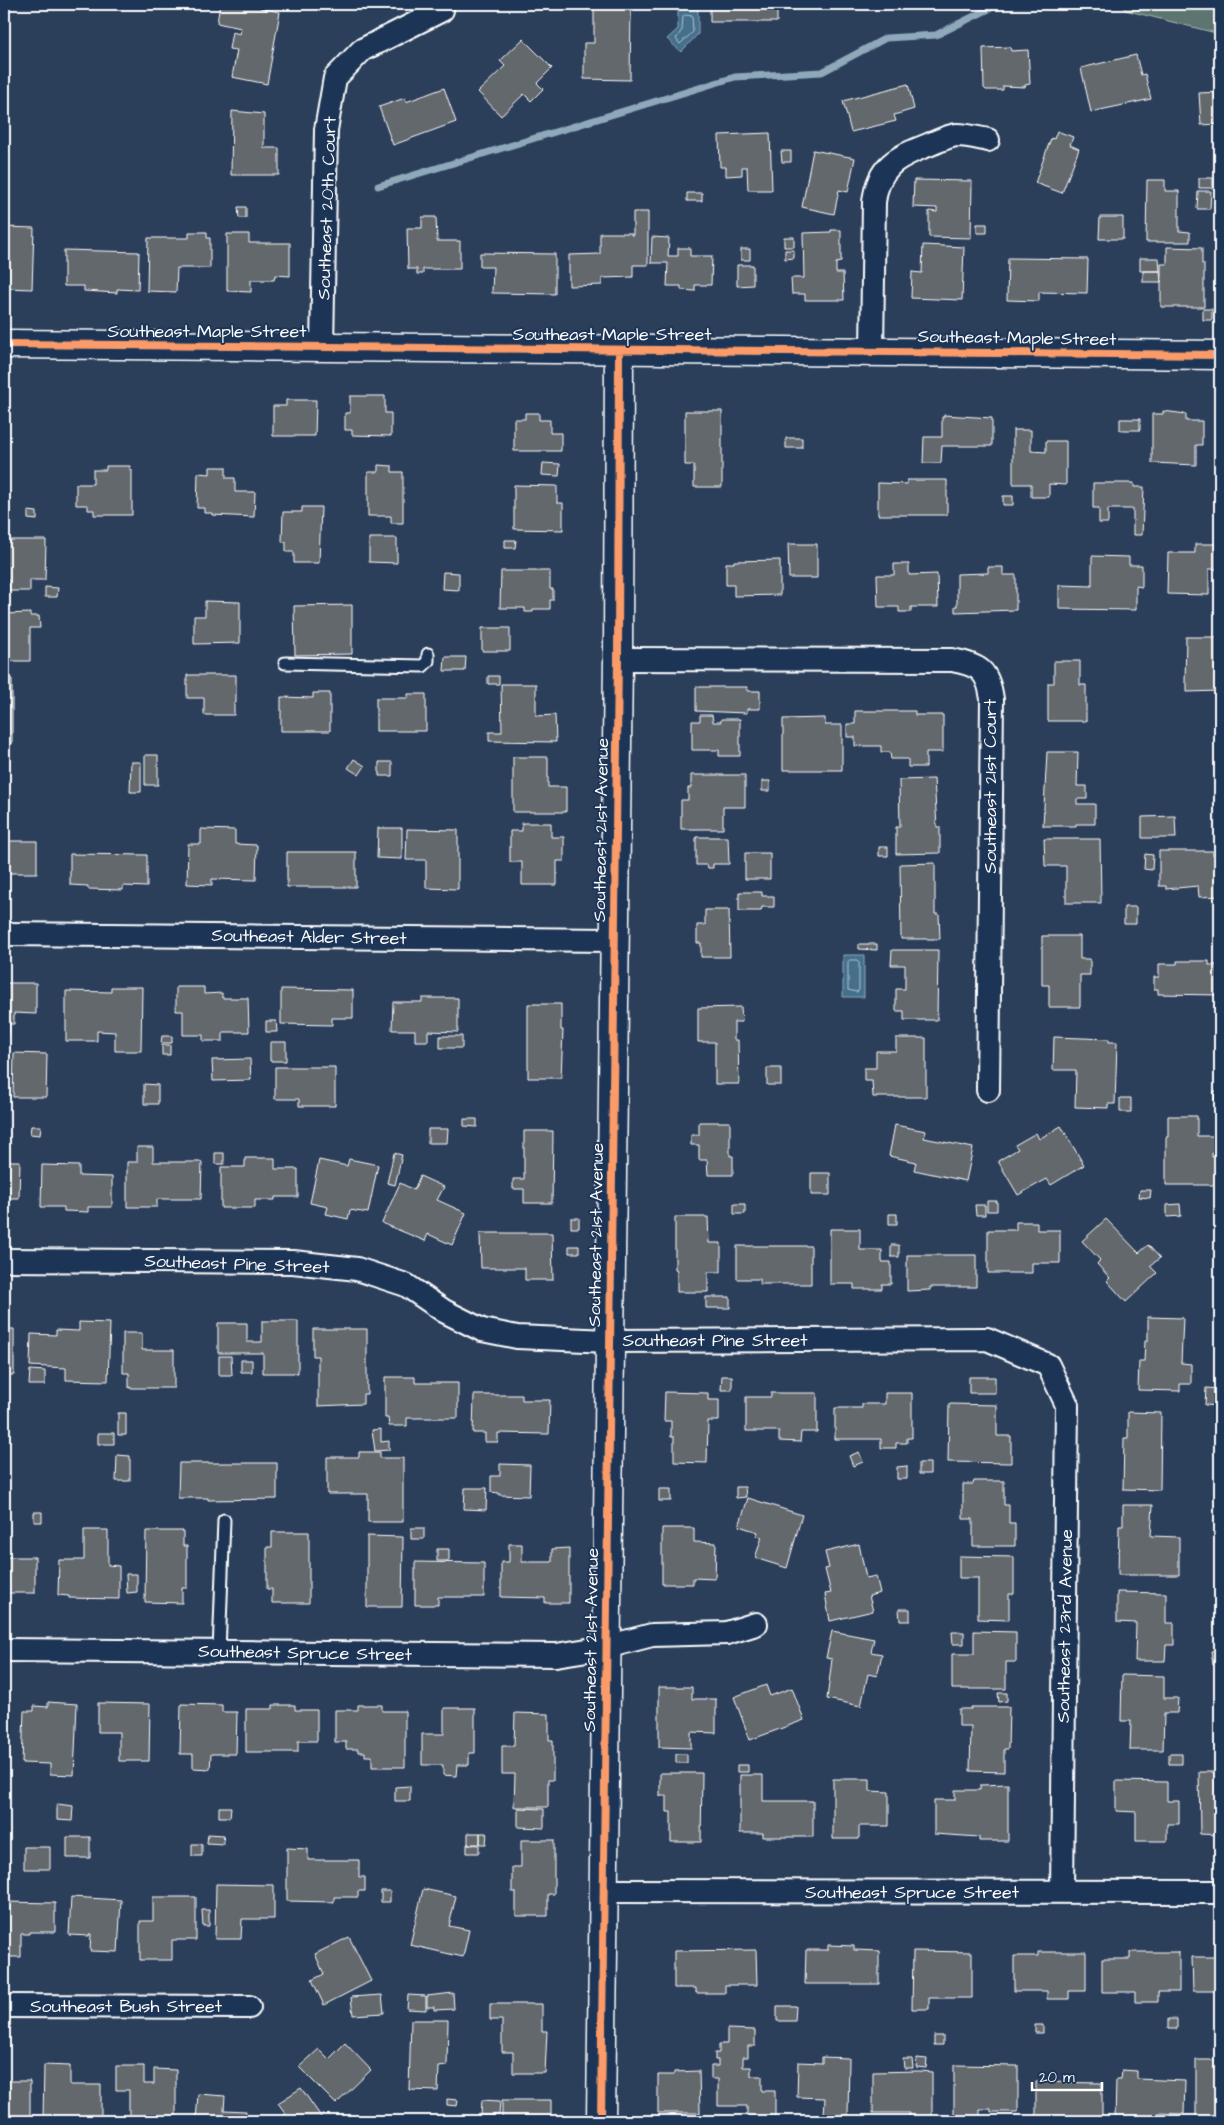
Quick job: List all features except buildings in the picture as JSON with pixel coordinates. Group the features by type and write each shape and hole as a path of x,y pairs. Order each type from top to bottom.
{"street":[{"name":"Southeast 20th Court","path":"322,346 326,130 336,78 362,50 443,7"},
{"path":"872,351 874,202 884,170 903,154 950,136 988,140"},
{"name":"Southeast Maple Street","path":"4,344 1220,355"},
{"name":"Southeast 21st Avenue","path":"601,2121 618,659 619,350"},
{"name":"Southeast 21st Court","path":"618,659 952,660 968,663 982,672 989,683 992,699 988,1090"},
{"name":"Southeast Alder Street","path":"4,934 614,940"},
{"name":"Southeast Pine Street","path":"4,1260 293,1262 357,1269 406,1285 444,1311 482,1330 517,1337 609,1341 987,1339 1048,1365"},
{"name":"Southeast 23rd Avenue","path":"1048,1365 1067,1405 1062,1892"},
{"name":"Southeast Spruce Street","path":"4,1650 556,1656 606,1647 652,1635 727,1633 756,1624"},
{"name":"Southeast Spruce Street","path":"604,1891 1220,1892"},
{"name":"Southeast Bush Street","path":"4,2006 249,2007"}],"lane":[{"path":"285,663 423,666 428,660 428,654"},
{"path":"219,1652 224,1520"}],"green space":[{"path":"1121,4 1220,4 1220,34 1125,10"}],"water":[{"path":"698,9 698,34 681,52 667,39 678,29 678,10"},
{"path":"843,955 864,955 864,997 843,997"}],"waterway":[{"path":"378,186 735,77 822,72 886,38 936,35 999,4"}],"cycle path":[{"path":"4,344 1220,355"},
{"path":"601,2121 618,659 619,350"}]}
